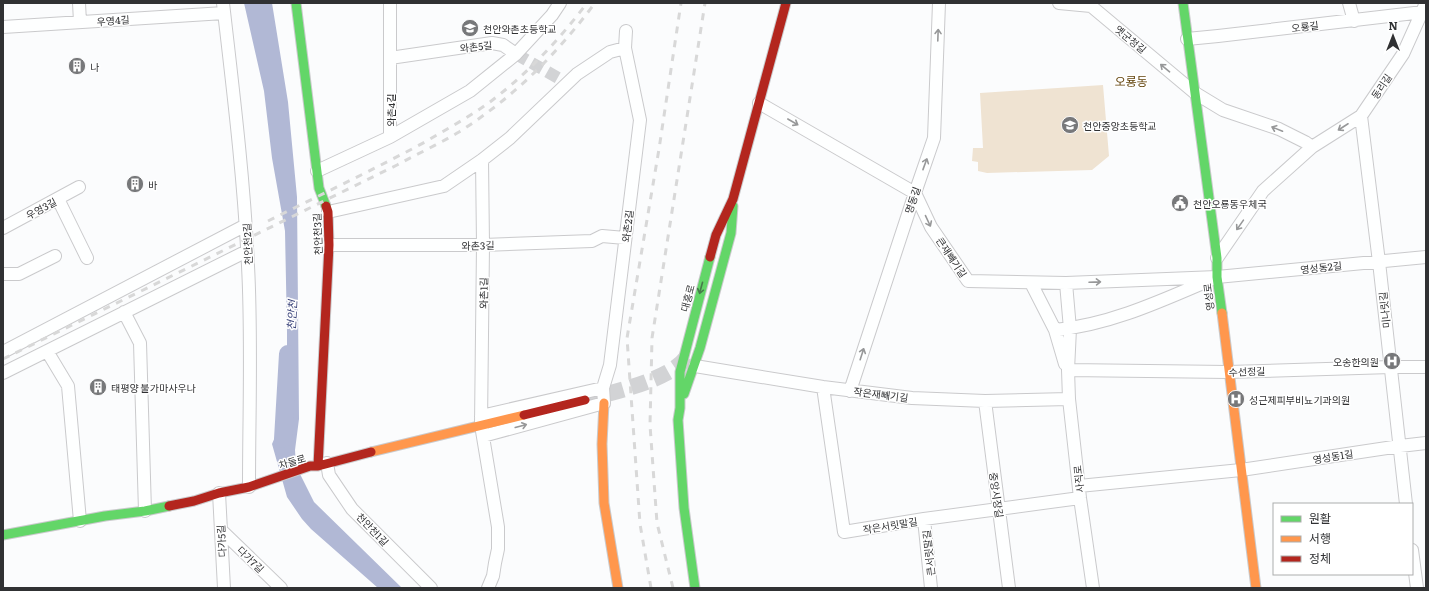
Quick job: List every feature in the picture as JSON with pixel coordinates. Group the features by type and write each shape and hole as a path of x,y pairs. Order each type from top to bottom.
{"street":[{"path":"80,3 80,22"},
{"name":"천안천3길","path":"296,3 319,188 328,212 329,245 318,465"},
{"name":"와촌4길","path":"317,171 390,137 390,3"},
{"path":"390,137 470,91 516,54 552,15 560,3"},
{"name":"대흥로","path":"695,588 684,508 678,420 680,408 680,372 716,235 733,199 786,3"},
{"name":"명동길","path":"850,391 934,138 939,3"},
{"name":"옛군청길","path":"1058,3 1091,6 1195,93"},
{"name":"영성로","path":"1183,3 1217,258 1217,277 1228,372 1256,588"},
{"path":"1349,3 1354,21"},
{"name":"우영4길","path":"3,27 80,22 223,8"},
{"name":"천안천2길","path":"223,8 236,113 246,225 249,296 249,487"},
{"name":"오룡길","path":"1188,39 1354,21 1424,8"},
{"name":"동리길","path":"1217,258 1264,191 1312,147 1360,116 1403,54 1424,8"},
{"name":"와촌2길","path":"604,403 603,388 610,366 640,120 626,48 626,30"},
{"name":"와촌5길","path":"390,58 492,43 503,45 516,54"},
{"path":"328,212 444,186 482,160 510,138 577,74 610,52 626,48"},
{"path":"1195,93 1223,110 1278,129 1312,147"},
{"path":"759,103 915,192"},
{"name":"미나릿길","path":"1360,116 1379,262 1406,503"},
{"name":"와촌1길","path":"482,160 482,425 498,528 498,548 493,576 488,588"},
{"name":"우영3길","path":"3,228 79,188"},
{"name":"큰재빼기길","path":"915,192 931,227 968,281 1066,283 1217,277"},
{"path":"58,199 87,258"},
{"path":"695,343 733,199"},
{"name":"대흥로","path":"680,408 695,366 731,234 733,199"},
{"path":"3,352 246,225"},
{"name":"와촌3길","path":"329,245 483,245 592,241 602,236 626,238"},
{"path":"3,373 247,251"},
{"path":"3,274 19,274 55,256"},
{"name":"영성동2길","path":"1217,277 1426,257"},
{"path":"1055,330 1070,329 1114,318 1217,277"},
{"name":"사직로","path":"1031,283 1055,330 1068,370"},
{"name":"사직로","path":"1066,283 1070,329 1068,370 1069,399 1093,588"},
{"path":"124,312 140,343 145,512"},
{"path":"47,351 68,386 80,521"},
{"name":"작은재빼기길","path":"695,366 823,388 912,398 985,401 1069,399"},
{"name":"수선정길","path":"1068,370 1228,372 1391,367 1426,368"},
{"path":"482,425 603,388"},
{"name":"작은서릿말길","path":"823,388 844,532 999,508 1080,492"},
{"name":"차돌로","path":"3,535 105,516 145,512 194,501 219,493 249,487 318,465 585,400"},
{"name":"중앙시장길","path":"985,401 1009,588"},
{"path":"482,425 604,403 602,444 604,503 618,588"},
{"name":"영성동1길","path":"1080,492 1426,443"},
{"name":"천안천1길","path":"318,465 329,475 352,508 431,588"},
{"name":"다가5길","path":"219,493 224,588"},
{"name":"큰서릿말길","path":"924,519 931,588"},
{"name":"다가7길","path":"221,530 281,588"},
{"path":"1413,558 1417,588"}],"shaded area":[{"path":"1103,85 1109,156 1092,170 987,173 978,171 978,162 972,161 973,148 983,148 980,93"}],"water":[{"path":"244,3 272,3 288,102 297,197 299,419 295,450 296,466 314,502 402,588 378,588 311,529 287,497 272,444 287,409 285,231 272,158 264,91"}],"waterway":[{"name":"천안천","path":"283,439 288,354"}],"tunnel":[{"path":"516,54 567,83"},
{"path":"585,400 626,389 656,378 680,364 688,355"}],"railway":[{"path":"268,221 425,142 490,102 517,80 542,56 587,3"},
{"path":"3,359 397,165 459,132 479,119 516,90 533,74 565,40 595,3"},
{"path":"651,588 640,524 627,338 659,149 681,3"},
{"path":"673,588 657,523 650,425 652,338 705,3"}],"traffic: fast":[{"path":"296,3 319,188 326,206"},
{"path":"1183,3 1217,258 1217,277 1222,313"},
{"path":"684,394 700,348 731,233 733,206"},
{"path":"695,588 684,508 678,420 680,408 680,372 710,257"},
{"path":"3,535 169,506"}],"traffic: slow":[{"path":"1222,313 1256,588"},
{"path":"604,403 602,444 604,503 618,588"},
{"path":"371,452 524,415"}],"traffic: jam":[{"path":"710,257 716,235 733,199 786,3"},
{"path":"318,466 329,245 328,212 326,206"},
{"path":"524,415 585,400"},
{"path":"169,506 249,487 310,466 318,466 371,452"}],"place":[{"name":"천안와촌초등학교","path":"470,28"},
{"name":"나","path":"77,66"},
{"name":"천안중앙초등학교","path":"1070,125"},
{"name":"바","path":"135,184"},
{"name":"천안오룡동우체국","path":"1180,203"},
{"name":"오송한의원","path":"1392,361"},
{"name":"태평양 불가마사우나","path":"98,387"},
{"name":"성근제피부비뇨기과의원","path":"1236,399"}],"district":[{"name":"오룡동","path":"1131,81"}]}
